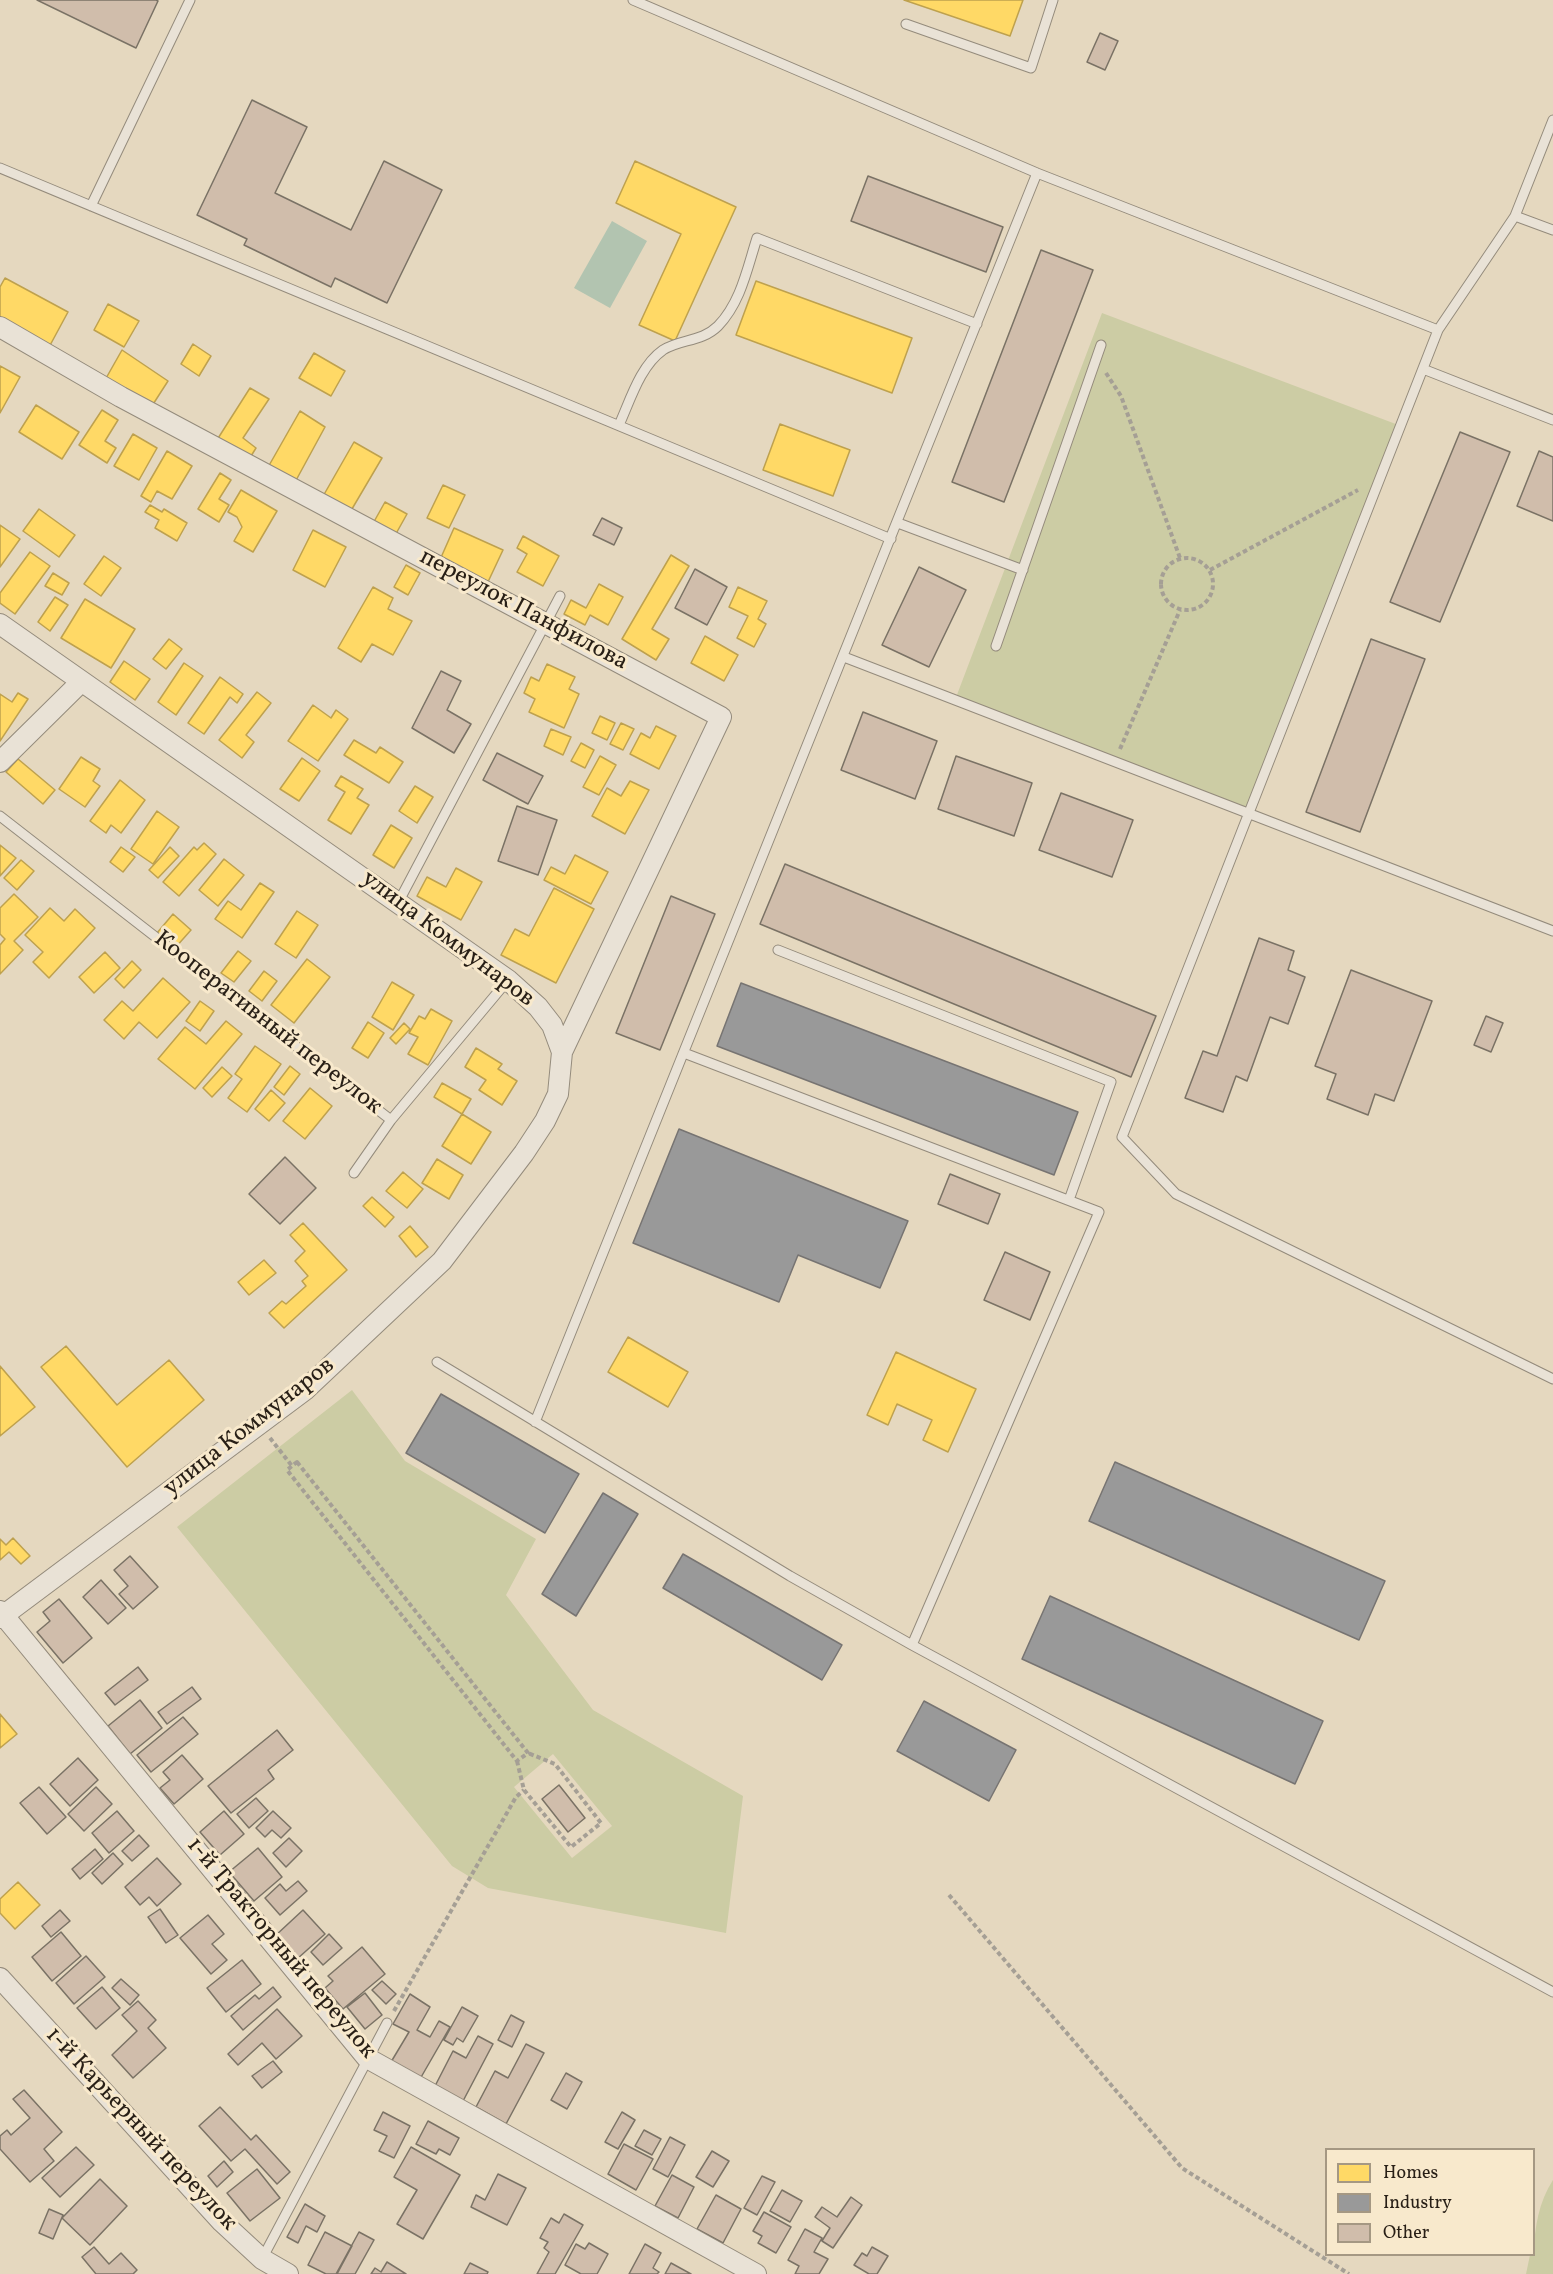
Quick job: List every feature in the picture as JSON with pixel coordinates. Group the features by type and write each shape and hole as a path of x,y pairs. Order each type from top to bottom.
{"street":[{"name":"переулок Панфилова","path":"0,327 121,397 721,717 562,1052"},
{"name":"улица Коммунаров","path":"0,624 399,901 508,980 552,1025 562,1052 558,1094 545,1121 442,1261 305,1390 1,1614"},
{"path":"0,762 81,682"},
{"name":"1-й Тракторный переулок","path":"1,1614 367,2058 756,2274"},
{"name":"1-й Карьерный переулок","path":"3,1986 222,2222 262,2259 288,2274"}],"lane":[{"path":"91,206 190,0"},
{"path":"633,0 1037,173 1438,330"},
{"path":"906,24 1031,68 1053,0"},
{"path":"1553,120 1515,216 1438,330 1122,1137 1176,1194 1553,1379"},
{"path":"0,168 891,539"},
{"path":"535,1422 1037,173"},
{"path":"1515,216 1553,230"},
{"path":"619,425 642,373 664,350 700,338 717,327 738,300 757,238 977,324"},
{"path":"996,646 1101,345"},
{"path":"1423,369 1553,420"},
{"path":"898,523 1023,570"},
{"path":"399,901 560,596"},
{"path":"844,657 1553,931"},
{"name":"Кооперативный переулок","path":"0,816 391,1120 508,980"},
{"path":"778,950 1111,1082 1069,1200"},
{"path":"684,1053 1098,1212 912,1645"},
{"path":"354,1173 391,1120"},
{"path":"437,1362 790,1576 912,1645 1553,1992"},
{"path":"262,2259 387,2023"}],"path":[{"path":"1097,358 1121,396 1180,558"},
{"path":"1209,570 1380,479"},
{"path":"1180,558 1197,559 1209,570 1213,579 1211,596 1198,609 1180,610 1166,600 1160,584 1166,568 1180,558"},
{"path":"1115,760 1180,610"},
{"path":"280,1450 292,1466"},
{"path":"297,1462 528,1753 555,1764 601,1823 571,1847 524,1790 518,1761 287,1470 297,1462"},
{"path":"518,1761 528,1753"},
{"path":"387,2023 516,1797 524,1790"},
{"path":"948,1895 1182,2168 1349,2274"}],"shaded area":[{"path":"612,221 647,241 610,308 574,288"},
{"path":"1102,313 1401,426 1249,812 955,700"},
{"path":"352,1390 405,1461 536,1539 506,1595 593,1710 743,1796 726,1933 488,1888 452,1866 177,1527","holes":["553,1754 612,1826 572,1858 514,1787"]},
{"path":"1553,2180 1553,2274 1526,2274 1530,2256 1535,2256 1536,2225 1548,2188"}],"building: Homes":[{"path":"904,0 1023,0 1010,36"},
{"path":"635,161 736,207 675,341 639,325 681,234 616,203"},
{"path":"5,278 68,312 48,349 0,323 0,287"},
{"path":"756,281 912,338 892,393 736,335"},
{"path":"108,304 139,321 124,347 94,330"},
{"path":"193,344 211,356 199,376 181,364"},
{"path":"122,350 168,381 150,409 105,380"},
{"path":"314,353 345,371 331,396 299,378"},
{"path":"0,366 20,377 0,413"},
{"path":"250,388 269,399 243,438 256,448 248,461 215,443"},
{"path":"36,405 79,432 62,459 19,432"},
{"path":"102,410 118,420 105,441 116,448 107,463 79,445"},
{"path":"300,411 325,427 294,484 267,469"},
{"path":"780,424 850,450 833,496 763,470"},
{"path":"133,434 157,448 139,480 114,466"},
{"path":"354,442 382,458 349,514 322,498"},
{"path":"167,451 192,466 172,499 157,491 151,502 141,496"},
{"path":"220,473 231,480 219,499 229,505 219,522 198,509"},
{"path":"443,485 465,495 449,528 427,518"},
{"path":"241,490 277,511 253,552 234,541 242,527 237,517 228,512"},
{"path":"385,502 407,514 393,539 371,527"},
{"path":"150,505 162,512 164,509 187,523 177,541 155,528 159,520 145,512"},
{"path":"39,509 75,535 59,557 23,531"},
{"path":"0,525 20,539 0,567"},
{"path":"454,528 503,550 487,584 439,562"},
{"path":"313,530 346,547 325,587 293,570"},
{"path":"523,536 559,556 543,586 517,572 527,554 517,548"},
{"path":"30,552 50,566 15,614 0,603 0,593"},
{"path":"671,555 689,566 652,629 669,639 656,660 622,639"},
{"path":"104,556 121,568 101,596 84,584"},
{"path":"406,565 420,573 408,595 394,587"},
{"path":"53,573 69,583 62,595 45,586"},
{"path":"599,584 623,597 608,625 590,615 585,625 564,614 571,600 586,608"},
{"path":"373,587 393,598 388,609 412,621 393,655 372,644 361,662 338,648"},
{"path":"738,587 767,601 758,619 766,624 754,647 737,638 748,616 729,607"},
{"path":"55,597 68,605 50,631 38,622"},
{"path":"85,599 135,629 111,668 61,638"},
{"path":"705,636 738,655 724,681 691,663"},
{"path":"169,639 182,649 166,669 153,659"},
{"path":"124,661 150,679 135,700 110,682"},
{"path":"184,663 203,676 176,715 158,702"},
{"path":"547,664 575,677 569,689 579,694 564,728 529,712 535,699 524,693 531,677 539,681"},
{"path":"220,677 243,694 237,703 230,697 204,734 188,723"},
{"path":"257,692 271,703 246,735 254,742 242,758 219,740"},
{"path":"18,693 28,699 0,741 0,694 12,702"},
{"path":"313,705 331,718 336,710 348,719 318,761 288,741"},
{"path":"600,716 615,723 607,740 592,733"},
{"path":"621,723 634,729 623,750 610,744"},
{"path":"656,726 676,736 659,769 630,754 641,733 650,738"},
{"path":"551,729 571,737 563,755 544,746"},
{"path":"354,740 376,753 380,747 403,762 389,783 344,755"},
{"path":"581,743 594,750 585,768 571,761"},
{"path":"600,756 616,765 599,795 583,787"},
{"path":"81,757 100,769 93,781 100,786 85,807 59,789"},
{"path":"302,758 320,771 299,801 280,789"},
{"path":"18,759 55,790 43,804 6,772"},
{"path":"341,776 363,789 357,798 369,805 351,834 328,820 345,792 335,786"},
{"path":"120,780 145,800 121,833 111,825 106,833 90,821"},
{"path":"630,781 649,790 625,834 592,816 607,788 621,796"},
{"path":"415,786 433,797 417,823 399,811"},
{"path":"157,811 179,827 153,864 131,849"},
{"path":"391,825 412,838 394,868 373,855"},
{"path":"204,843 216,854 179,896 163,882 194,847 197,850"},
{"path":"0,845 16,858 0,876"},
{"path":"121,847 135,857 123,872 110,862"},
{"path":"170,847 179,856 158,878 149,870"},
{"path":"575,855 608,872 591,904 544,880 551,867 565,874"},
{"path":"224,859 244,875 218,906 199,890"},
{"path":"21,860 34,871 17,890 4,878"},
{"path":"456,868 482,882 461,920 417,896 427,877 446,887"},
{"path":"260,883 274,892 242,938 215,919 228,901 241,910"},
{"path":"554,888 594,909 556,983 501,955 515,929 529,936"},
{"path":"14,894 38,917 14,941 23,950 0,974 0,945 5,939 0,934 0,908"},
{"path":"50,908 64,921 75,909 95,928 49,978 33,962 43,952 25,935"},
{"path":"297,911 318,925 296,958 275,944"},
{"path":"173,914 191,930 175,948 157,933"},
{"path":"238,951 251,961 234,982 221,973"},
{"path":"105,952 120,968 94,993 79,977"},
{"path":"307,959 330,977 294,1023 271,1005"},
{"path":"132,961 141,970 124,988 115,979"},
{"path":"264,971 277,981 262,1001 249,991"},
{"path":"163,978 190,1002 157,1038 139,1022 124,1039 104,1020 122,1001 133,1011"},
{"path":"392,982 414,995 393,1030 372,1017"},
{"path":"200,1001 214,1011 200,1031 186,1021"},
{"path":"431,1009 452,1021 428,1065 408,1054 418,1037 409,1033 419,1016 425,1019"},
{"path":"226,1021 242,1034 195,1089 158,1059 185,1027 206,1044"},
{"path":"368,1022 384,1033 368,1058 352,1048"},
{"path":"404,1023 410,1029 396,1044 390,1038"},
{"path":"255,1046 281,1064 247,1112 228,1098 242,1079 235,1074"},
{"path":"476,1048 502,1064 498,1069 517,1081 502,1105 479,1090 486,1080 465,1067"},
{"path":"290,1066 300,1074 284,1095 274,1087"},
{"path":"222,1067 232,1076 212,1097 203,1088"},
{"path":"442,1083 471,1099 462,1114 434,1097"},
{"path":"310,1088 332,1106 305,1139 283,1121"},
{"path":"271,1090 285,1103 269,1121 255,1109"},
{"path":"462,1114 491,1132 471,1164 442,1146"},
{"path":"437,1159 463,1175 449,1199 422,1183"},
{"path":"403,1172 423,1189 407,1208 386,1191"},
{"path":"372,1197 394,1217 385,1227 363,1206"},
{"path":"303,1223 347,1270 284,1328 269,1313 282,1301 286,1304 306,1286 302,1281 308,1276 295,1261 305,1251 290,1235"},
{"path":"410,1226 428,1247 416,1257 399,1236"},
{"path":"264,1260 276,1273 249,1295 238,1282"},
{"path":"628,1337 688,1372 668,1407 608,1372"},
{"path":"66,1346 117,1405 169,1360 204,1400 127,1467 41,1367"},
{"path":"896,1352 976,1389 948,1452 923,1440 932,1420 897,1404 888,1425 867,1415"},
{"path":"0,1366 35,1407 0,1436"},
{"path":"13,1538 30,1556 21,1564 9,1552 0,1560 0,1539 6,1545"},
{"path":"0,1714 17,1734 0,1748"},
{"path":"18,1882 40,1905 15,1929 0,1913 0,1899"}],"building: Industry":[{"path":"741,983 1078,1112 1054,1175 717,1046"},
{"path":"679,1129 908,1221 880,1288 798,1255 779,1302 633,1243"},
{"path":"441,1394 579,1474 545,1533 406,1453"},
{"path":"1115,1462 1385,1581 1359,1640 1089,1521"},
{"path":"603,1493 638,1514 576,1616 542,1594"},
{"path":"683,1554 842,1645 822,1680 663,1588"},
{"path":"1050,1596 1323,1721 1295,1784 1022,1659"},
{"path":"924,1701 1016,1750 989,1801 897,1751"}],"building: Other":[{"path":"37,0 156,0 158,1 136,48"},
{"path":"1100,33 1118,41 1105,70 1087,62"},
{"path":"252,100 307,127 275,193 351,230 384,161 442,190 387,303 335,278 331,287 244,245 247,239 197,215"},
{"path":"868,176 1003,227 986,272 851,221"},
{"path":"1041,250 1093,270 1004,502 952,482"},
{"path":"1460,432 1510,452 1440,622 1390,602"},
{"path":"1539,451 1553,457 1553,521 1517,506"},
{"path":"602,518 622,528 614,545 593,535"},
{"path":"919,567 966,590 929,667 882,645"},
{"path":"695,569 727,587 707,625 675,608"},
{"path":"1371,639 1425,659 1360,832 1306,812"},
{"path":"441,671 461,681 447,710 471,724 454,753 412,728"},
{"path":"863,712 937,741 915,799 841,770"},
{"path":"497,753 543,776 528,804 483,780"},
{"path":"956,756 1032,783 1014,836 938,809"},
{"path":"1061,793 1133,820 1112,877 1039,850"},
{"path":"517,806 557,820 538,875 498,861"},
{"path":"785,864 1156,1016 1131,1077 760,924"},
{"path":"671,896 715,914 660,1050 616,1033"},
{"path":"1259,938 1294,951 1288,970 1305,977 1288,1024 1270,1017 1247,1081 1236,1076 1223,1112 1185,1098 1203,1051 1217,1056"},
{"path":"1351,970 1432,1001 1394,1101 1375,1094 1368,1115 1327,1099 1336,1074 1315,1066"},
{"path":"1486,1016 1503,1023 1491,1052 1474,1045"},
{"path":"285,1157 316,1188 280,1224 249,1194"},
{"path":"950,1174 1000,1194 988,1224 938,1204"},
{"path":"1005,1252 1050,1272 1030,1320 984,1300"},
{"path":"130,1556 158,1587 133,1609 119,1594 128,1586 114,1570"},
{"path":"101,1580 126,1608 108,1624 83,1597"},
{"path":"59,1599 92,1638 63,1663 37,1632 50,1621 43,1612"},
{"path":"138,1667 148,1680 115,1705 105,1693"},
{"path":"192,1687 201,1699 167,1724 158,1712"},
{"path":"140,1700 162,1728 130,1754 108,1726"},
{"path":"183,1717 198,1734 151,1772 137,1755"},
{"path":"277,1730 293,1750 268,1770 274,1779 231,1813 208,1786"},
{"path":"182,1755 203,1779 174,1804 160,1788 170,1780 163,1772"},
{"path":"78,1758 98,1780 70,1806 50,1784"},
{"path":"559,1785 585,1818 568,1832 542,1799"},
{"path":"39,1787 66,1817 47,1834 20,1803"},
{"path":"96,1787 112,1804 84,1831 68,1814"},
{"path":"256,1798 268,1811 249,1828 237,1814"},
{"path":"117,1811 134,1831 109,1853 92,1833"},
{"path":"224,1811 244,1834 220,1855 200,1832"},
{"path":"273,1811 291,1828 281,1838 272,1830 265,1837 256,1828"},
{"path":"139,1835 149,1846 132,1861 122,1851"},
{"path":"289,1838 302,1851 286,1867 273,1853"},
{"path":"258,1848 282,1877 254,1901 229,1872"},
{"path":"95,1849 103,1859 80,1879 72,1869"},
{"path":"113,1853 123,1864 102,1884 92,1873"},
{"path":"157,1858 181,1884 157,1906 149,1897 140,1905 125,1887"},
{"path":"298,1881 307,1891 280,1915 265,1898 280,1884 286,1891"},
{"path":"160,1909 178,1935 166,1943 148,1917"},
{"path":"60,1910 70,1921 51,1937 42,1926"},
{"path":"303,1910 325,1934 297,1959 275,1936"},
{"path":"208,1915 224,1934 212,1944 227,1960 211,1974 180,1938"},
{"path":"61,1932 81,1956 52,1981 32,1957"},
{"path":"329,1934 342,1948 323,1965 311,1952"},
{"path":"362,1947 385,1974 343,2009 325,1988 333,1981 328,1976"},
{"path":"86,1956 105,1977 74,2004 56,1983"},
{"path":"242,1960 261,1984 226,2012 207,1988"},
{"path":"121,1979 139,1995 130,2005 112,1988"},
{"path":"382,1981 396,1994 386,2004 372,1990"},
{"path":"102,1987 120,2008 96,2029 77,2008"},
{"path":"273,1987 281,1997 243,2030 231,2016 255,1995 259,1999"},
{"path":"365,1993 382,2015 365,2029 347,2007"},
{"path":"410,1994 430,2007 417,2030 430,2037 439,2021 450,2027 420,2079 391,2062 409,2032 393,2024"},
{"path":"138,2001 156,2020 148,2028 166,2048 133,2078 112,2055 137,2031 122,2015"},
{"path":"462,2007 478,2016 463,2042 457,2038 453,2045 444,2040"},
{"path":"277,2009 302,2036 276,2059 262,2043 238,2065 228,2054"},
{"path":"511,2015 524,2022 512,2047 498,2040"},
{"path":"478,2036 493,2044 462,2103 434,2088 453,2051 466,2058"},
{"path":"526,2044 544,2053 506,2124 476,2107 495,2071 508,2078"},
{"path":"273,2061 282,2072 262,2088 252,2076"},
{"path":"566,2073 582,2082 567,2109 551,2100"},
{"path":"24,2090 62,2132 44,2149 54,2161 30,2182 0,2149 0,2136 7,2130 11,2135 30,2118 13,2099"},
{"path":"220,2107 251,2140 256,2135 290,2172 277,2184 245,2149 231,2161 199,2126"},
{"path":"383,2112 410,2126 394,2158 379,2151 387,2136 374,2130"},
{"path":"622,2112 635,2120 618,2149 605,2142"},
{"path":"428,2121 459,2138 450,2155 439,2149 436,2154 416,2144"},
{"path":"644,2130 661,2139 652,2155 635,2146"},
{"path":"670,2137 685,2145 668,2177 653,2169"},
{"path":"624,2144 653,2159 636,2190 608,2174"},
{"path":"76,2147 94,2165 60,2197 42,2178"},
{"path":"411,2147 460,2175 423,2239 397,2224 417,2190 394,2177"},
{"path":"712,2151 729,2161 713,2187 696,2177"},
{"path":"224,2161 233,2172 217,2187 208,2176"},
{"path":"257,2169 280,2198 250,2221 227,2193"},
{"path":"498,2174 526,2188 507,2225 471,2207 476,2195 485,2200"},
{"path":"672,2175 694,2187 678,2218 655,2206"},
{"path":"762,2176 775,2182 757,2215 744,2208"},
{"path":"100,2179 127,2206 90,2245 62,2218"},
{"path":"782,2190 802,2201 790,2222 770,2211"},
{"path":"716,2195 741,2209 723,2243 697,2229"},
{"path":"851,2197 862,2205 833,2248 822,2241 830,2228 815,2217 822,2207 837,2217"},
{"path":"305,2204 325,2216 317,2232 306,2226 298,2243 287,2237"},
{"path":"49,2209 63,2215 53,2239 39,2233"},
{"path":"764,2212 791,2227 776,2253 758,2243 762,2236 753,2231"},
{"path":"564,2214 583,2225 555,2274 537,2274 549,2252 544,2248 548,2242 540,2238 551,2218 559,2223"},
{"path":"805,2229 822,2238 814,2252 828,2259 819,2274 795,2274 799,2266 788,2260"},
{"path":"325,2232 352,2246 337,2274 326,2274 308,2265"},
{"path":"359,2232 374,2240 355,2274 336,2274"},
{"path":"589,2243 608,2254 597,2274 581,2274 565,2265 576,2244 585,2249"},
{"path":"645,2244 661,2253 653,2268 659,2272 657,2274 629,2274"},
{"path":"94,2247 109,2264 121,2253 137,2270 133,2274 96,2274 82,2257"},
{"path":"872,2247 888,2256 877,2274 869,2274 854,2265 862,2253 867,2256"},
{"path":"387,2262 406,2274 371,2274 375,2268 381,2272"},
{"path":"470,2263 488,2272 487,2274 464,2274"},
{"path":"671,2263 691,2274 665,2274"}]}
